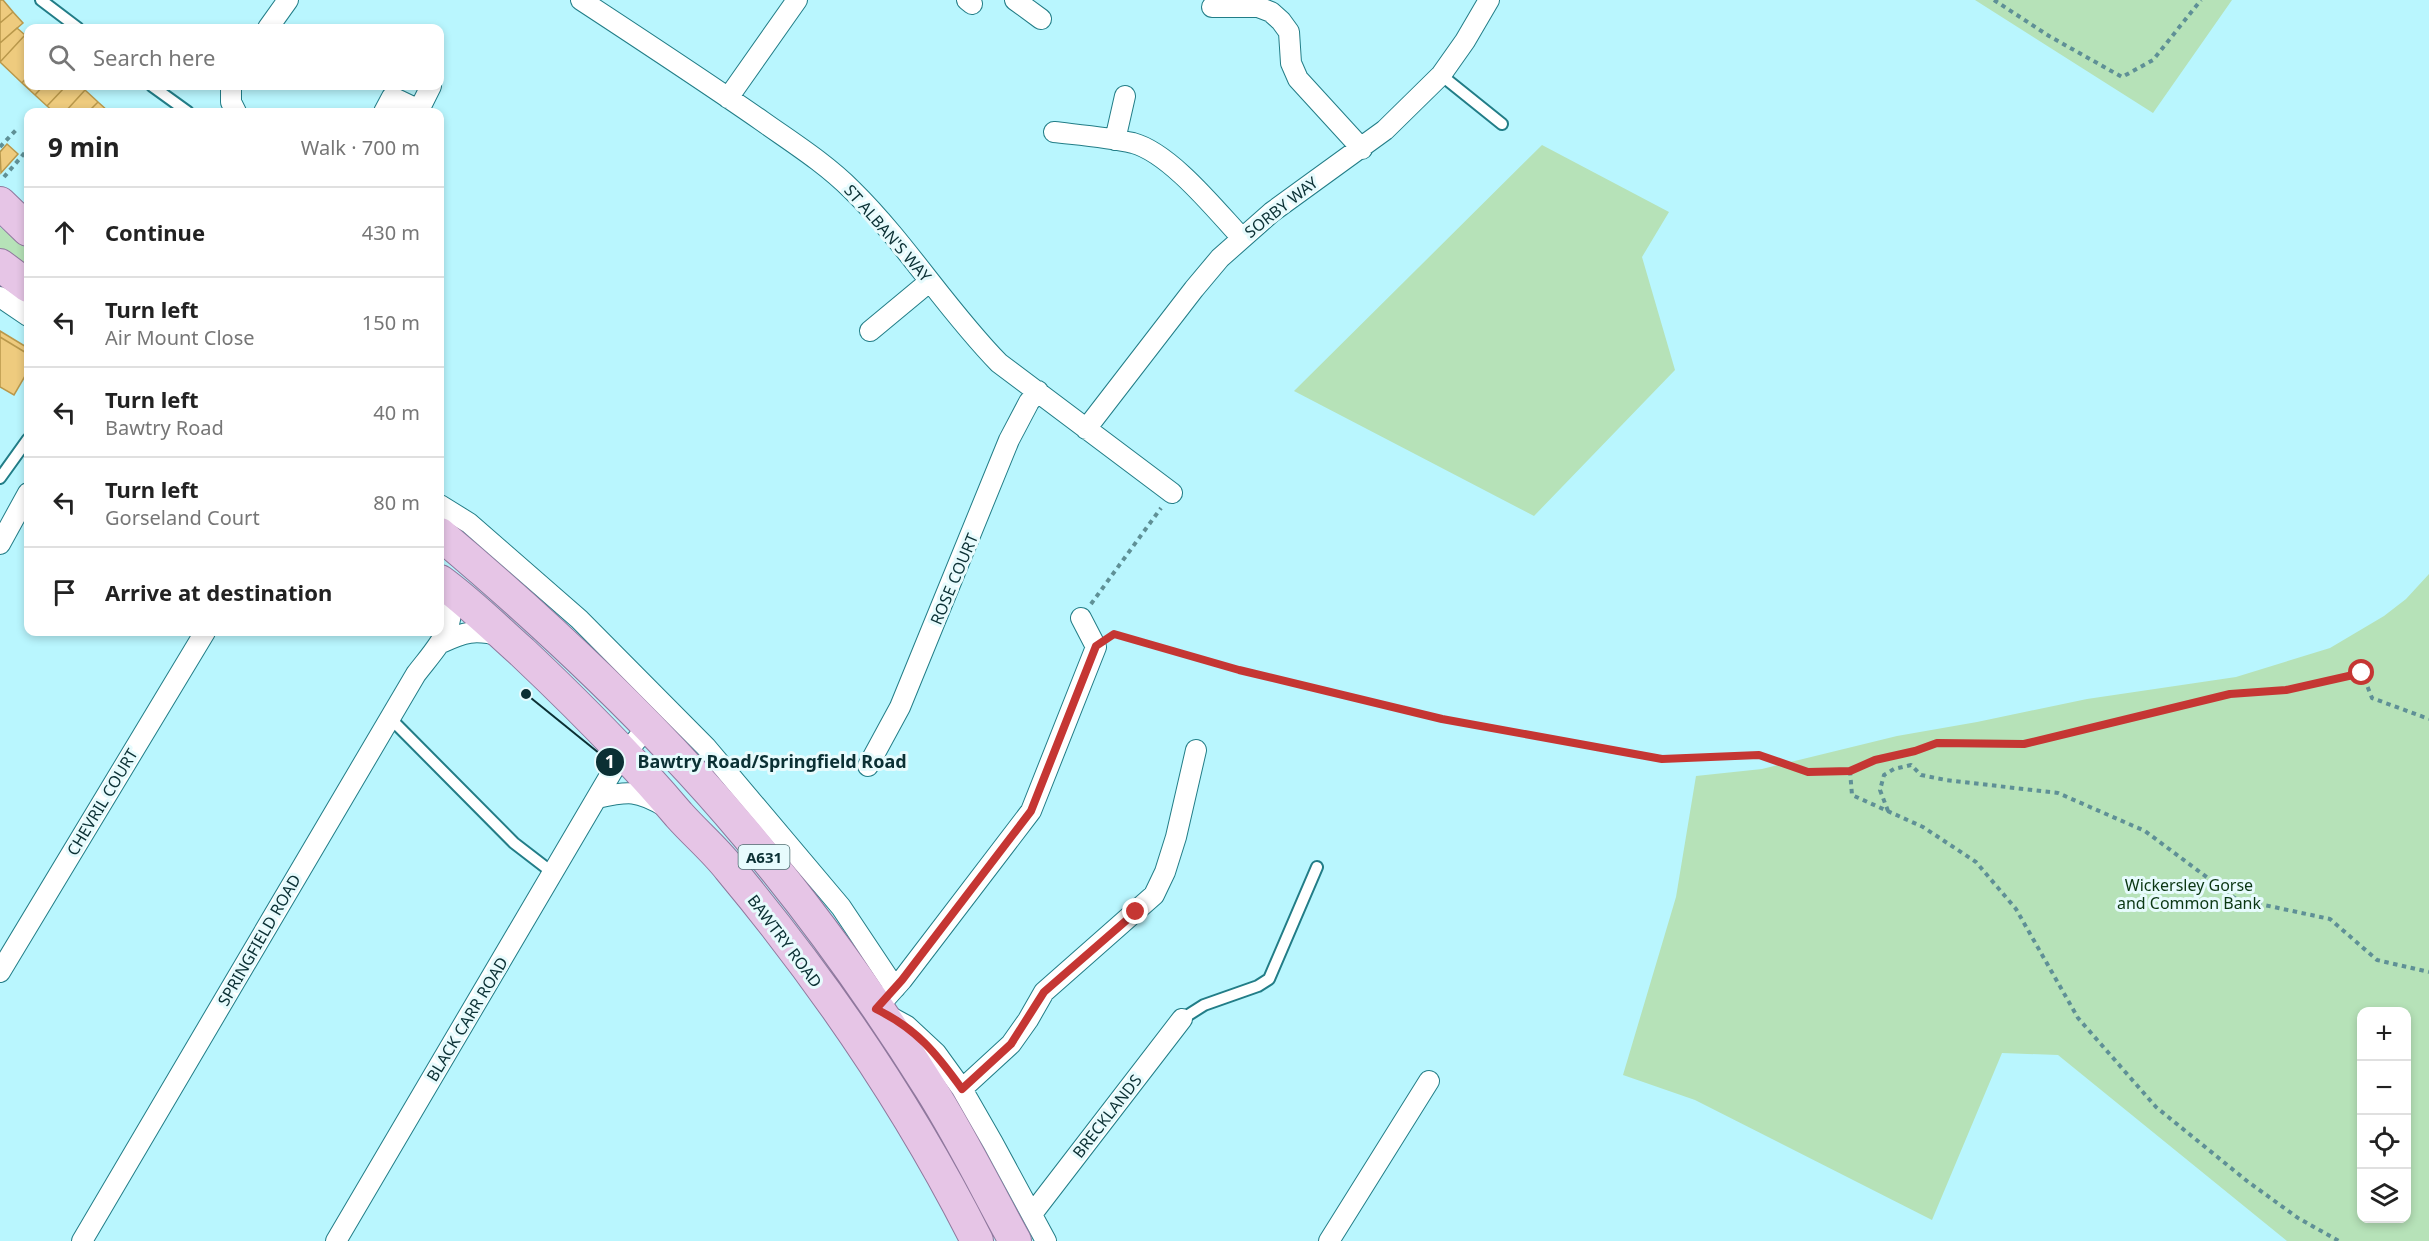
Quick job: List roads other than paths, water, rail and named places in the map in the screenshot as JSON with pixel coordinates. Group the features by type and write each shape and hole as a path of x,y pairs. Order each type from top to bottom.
{"main road":[{"path":"2,190 24,224"},
{"path":"0,265 24,283"},
{"name":"BAWTRY ROAD","path":"444,537 516,600 648,726 746,833 782,880 886,998 930,1088 1015,1241"},
{"name":"BAWTRY ROAD","path":"444,585 556,684 624,753 727,865 770,918 840,1014 891,1090 958,1203 977,1241"},
{"path":"673,807 693,774"}],"street":[{"path":"271,24 288,0"},
{"name":"ST ALBAN'S WAY","path":"581,0 826,166 884,225 977,341 999,363 1172,493"},
{"path":"728,98 797,0"},
{"path":"1015,0 1041,19"},
{"name":"SORBY WAY","path":"1086,429 1194,289 1241,237 1314,180 1362,149 1385,130 1441,75 1465,41 1489,0"},
{"path":"1224,4 1258,7 1271,12 1281,21 1289,32 1291,63 1298,79 1362,149"},
{"path":"231,90 231,102 234,108"},
{"path":"420,108 429,90"},
{"path":"1115,141 1125,96"},
{"path":"386,108 392,97 415,108"},
{"path":"1054,132 1135,144 1173,167 1241,237"},
{"path":"870,331 929,282"},
{"path":"0,297 24,313"},
{"name":"ROSE COURT","path":"868,766 900,707 1010,440 1029,402 1038,391"},
{"path":"1,539 24,500"},
{"name":"BAWTRY ROAD","path":"444,508 469,524 579,619 706,747 841,907 886,998 907,1026 936,1053 962,1089 1046,1241"},
{"name":"SPRINGFIELD ROAD","path":"82,1241 416,674 441,643 451,619 450,597 444,586"},
{"path":"886,998 1031,811 1096,646 1081,618"},
{"path":"441,643 460,634 478,631 506,638"},
{"name":"CHEVRIL COURT","path":"0,972 203,636"},
{"name":"BLACK CARR ROAD","path":"336,1241 624,753 648,726"},
{"path":"962,1089 1011,1044 1044,992 1154,895 1166,872 1196,750"},
{"path":"597,798 626,792 673,807"},
{"name":"BRECKLANDS","path":"1032,1214 1182,1019"},
{"path":"1329,1241 1429,1081"}],"lane":[{"path":"41,0 73,24"},
{"path":"1441,75 1502,124"},
{"path":"158,90 182,108"},
{"path":"0,478 24,445"},
{"path":"390,718 514,843 553,873"},
{"path":"1182,1019 1204,1005 1258,986 1269,979 1317,867"}],"place":[{"name":"Bawtry Road/Springfield Road","path":"526,694"}],"park label":[{"name":"Wickersley Gorse and Common Bank","path":"2189,894"}]}
